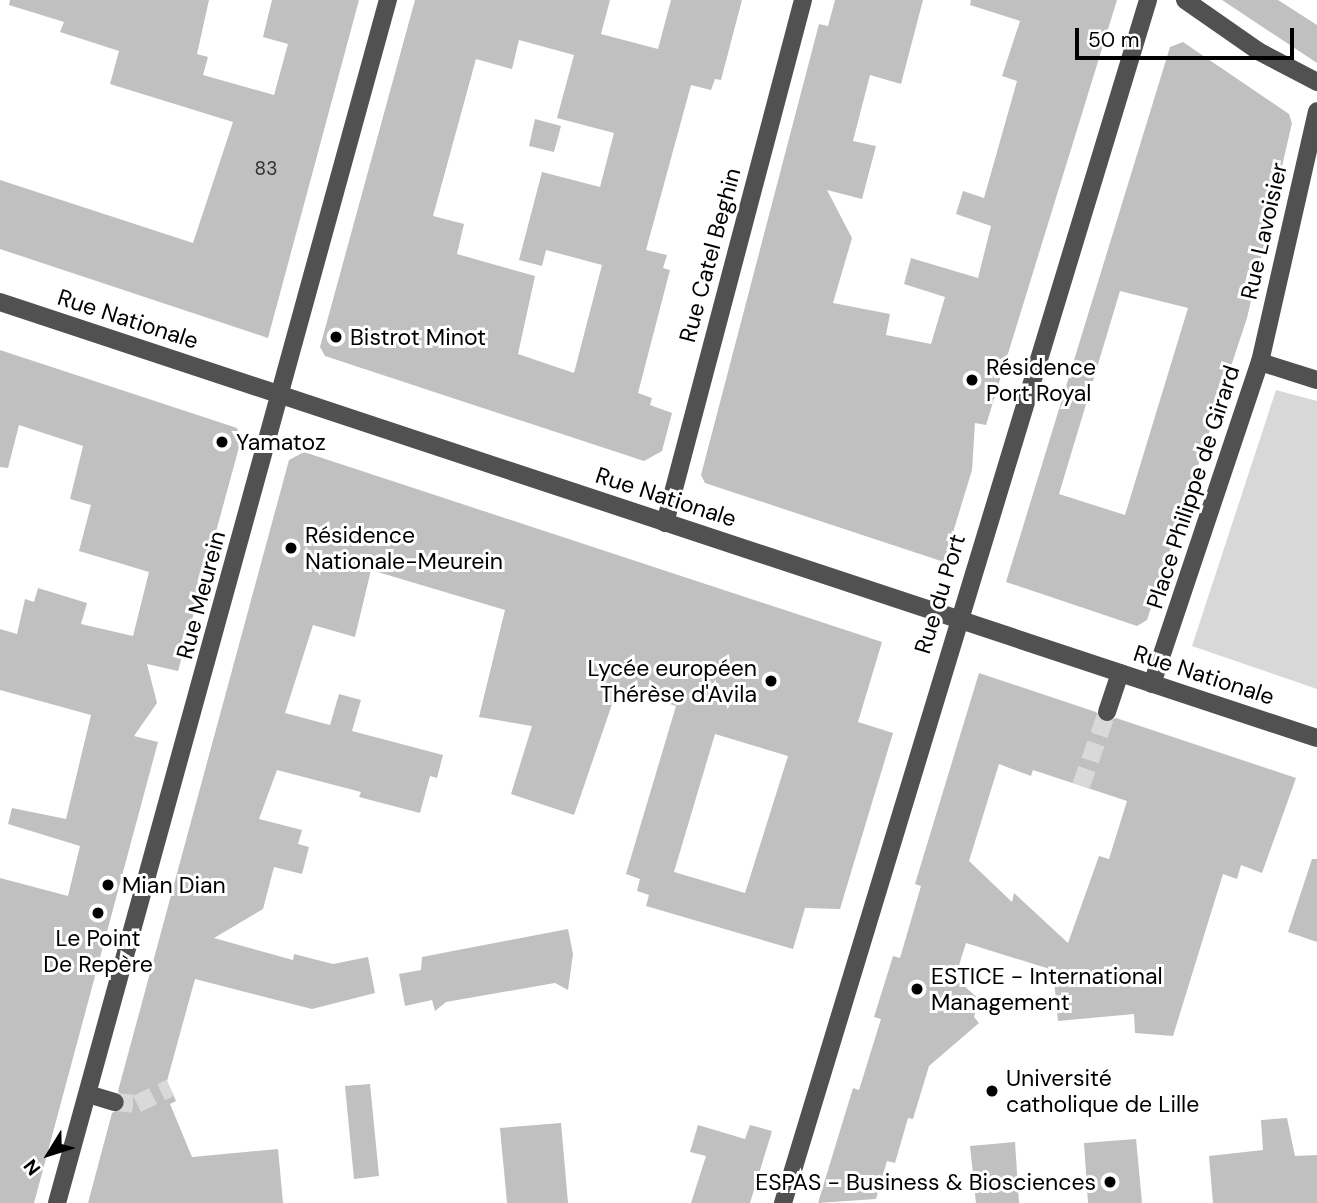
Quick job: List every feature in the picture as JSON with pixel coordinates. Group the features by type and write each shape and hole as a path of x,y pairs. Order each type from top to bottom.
{"street":[{"name":"Rue Meurein","path":"57,1203 388,0"},
{"name":"Rue Catel Beghin","path":"665,523 803,0"},
{"name":"Rue du Port","path":"783,1203 1148,0"},
{"path":"1185,0 1258,51 1317,82"},
{"name":"Rue Lavoisier","path":"1260,362 1317,111"},
{"name":"Rue Nationale","path":"0,302 1317,738"},
{"name":"Place Philippe de Girard","path":"1152,684 1260,362 1317,380"},
{"path":"1107,712 1120,673"},
{"path":"88,1094 115,1102"}],"shaded area":[{"path":"1276,390 1317,401 1317,689 1192,646"}],"building":[{"path":"10,0 209,0 197,54 208,57 203,75 274,95 288,44 263,37 272,0 359,0 268,338 0,249 0,180 193,243 233,122 110,84 119,51 60,32 64,22 9,5"},
{"path":"415,0 610,0 601,34 658,49 671,0 742,0 721,80 715,79 711,90 691,85 646,250 667,255 663,268 670,270 638,393 652,398 650,405 672,413 662,451 644,461 325,356 320,347","holes":["519,40 574,55 557,118 614,133 600,187 542,172 519,260 542,266 546,250 602,265 574,373 518,354 535,276 457,254 464,224 433,216 476,59 512,69"]},
{"path":"835,0 923,0 901,84 870,75 853,141 876,146 862,199 827,190 852,238 833,303 890,314 886,335 931,344 945,297 904,284 911,258 978,278 991,226 956,214 963,191 984,198 1017,81 1002,76 1020,21 970,5 971,0 1117,0 986,425 975,423 972,470 944,562 705,483 701,475 819,24 828,26"},
{"path":"1222,0 1278,0 1317,25 1317,63"},
{"path":"1183,42 1289,114 1292,123 1247,318 1147,620 1137,626 1006,582 1170,47","holes":["1120,291 1188,308 1125,515 1059,494"]},
{"path":"535,119 561,126 554,152 529,146"},
{"path":"0,350 237,428 241,440 178,671 147,664 157,703 134,736 158,742 34,1203 0,1203 0,878 68,896 80,846 8,824 12,808 66,819 91,715 0,690 0,629 17,634 25,599 34,602 38,588 87,603 81,624 133,636 149,572 79,551 91,505 70,499 83,446 19,425 8,468 0,467"},
{"path":"304,452 882,642 858,722 893,733 840,909 805,908 793,949 646,906 649,895 637,891 640,879 626,874 676,706 618,687 574,815 511,794 532,726 479,717 505,610 371,570 355,637 313,625 285,713 330,725 339,694 361,700 352,731 443,755 437,778 430,776 420,813 359,797 361,792 277,770 259,819 302,830 298,844 309,847 302,874 274,867 263,909 214,938 293,960 294,954 333,964 368,957 375,993 312,1009 195,979 167,1081 176,1101 170,1104 192,1157 278,1149 283,1203 88,1203 112,1113 126,1105 118,1091 289,460","holes":["715,734 788,756 745,893 674,872"]},
{"path":"979,673 1096,712 1104,723 1116,718 1296,778 1262,873 1241,865 1237,879 1223,874 1173,1036 1135,1033 1134,1014 1058,1021 1053,970 966,943 955,978 979,999 974,1017 979,1023 929,1066 913,1119 908,1118 895,1163 887,1161 876,1199 818,1203 853,1088 859,1090 881,1019 874,1017 893,956 900,958 921,886 915,884","holes":["999,764 1031,776 1033,770 1127,801 1109,859 1099,856 1068,943 1014,893 1012,902 969,861"]},
{"path":"1312,859 1317,859 1317,942 1288,932"},
{"path":"568,929 573,954 568,990 555,983 446,1002 435,1011 432,1000 405,1006 399,974 421,970 422,957"},
{"path":"370,1084 379,1176 354,1179 345,1086"},
{"path":"1287,1118 1295,1156 1317,1155 1317,1203 1213,1203 1209,1156 1263,1150 1261,1120"},
{"path":"561,1123 568,1203 507,1203 500,1128"},
{"path":"698,1125 745,1139 750,1125 772,1131 750,1203 691,1203 706,1156 690,1152"},
{"path":"1136,1139 1142,1203 1088,1203 1084,1143"},
{"path":"1015,1142 1019,1203 976,1203 970,1146"}],"tunnel":[{"path":"1081,786 1107,712"},
{"path":"115,1102 137,1104 170,1088"}],"place":[{"name":"Bistrot Minot","path":"336,337"},
{"name":"Résidence Port Royal","path":"972,380"},
{"name":"Yamatoz","path":"222,442"},
{"name":"Résidence Nationale-Meurein","path":"291,548"},
{"name":"Lycée européen Thérèse d'Avila","path":"771,681"},
{"name":"Mian Dian","path":"108,885"},
{"name":"Le Point De Repère","path":"98,913"},
{"name":"ESTICE - International Management","path":"917,989"},
{"name":"Université catholique de Lille","path":"992,1091"},
{"name":"ESPAS - Business & Biosciences","path":"1110,1182"}]}
